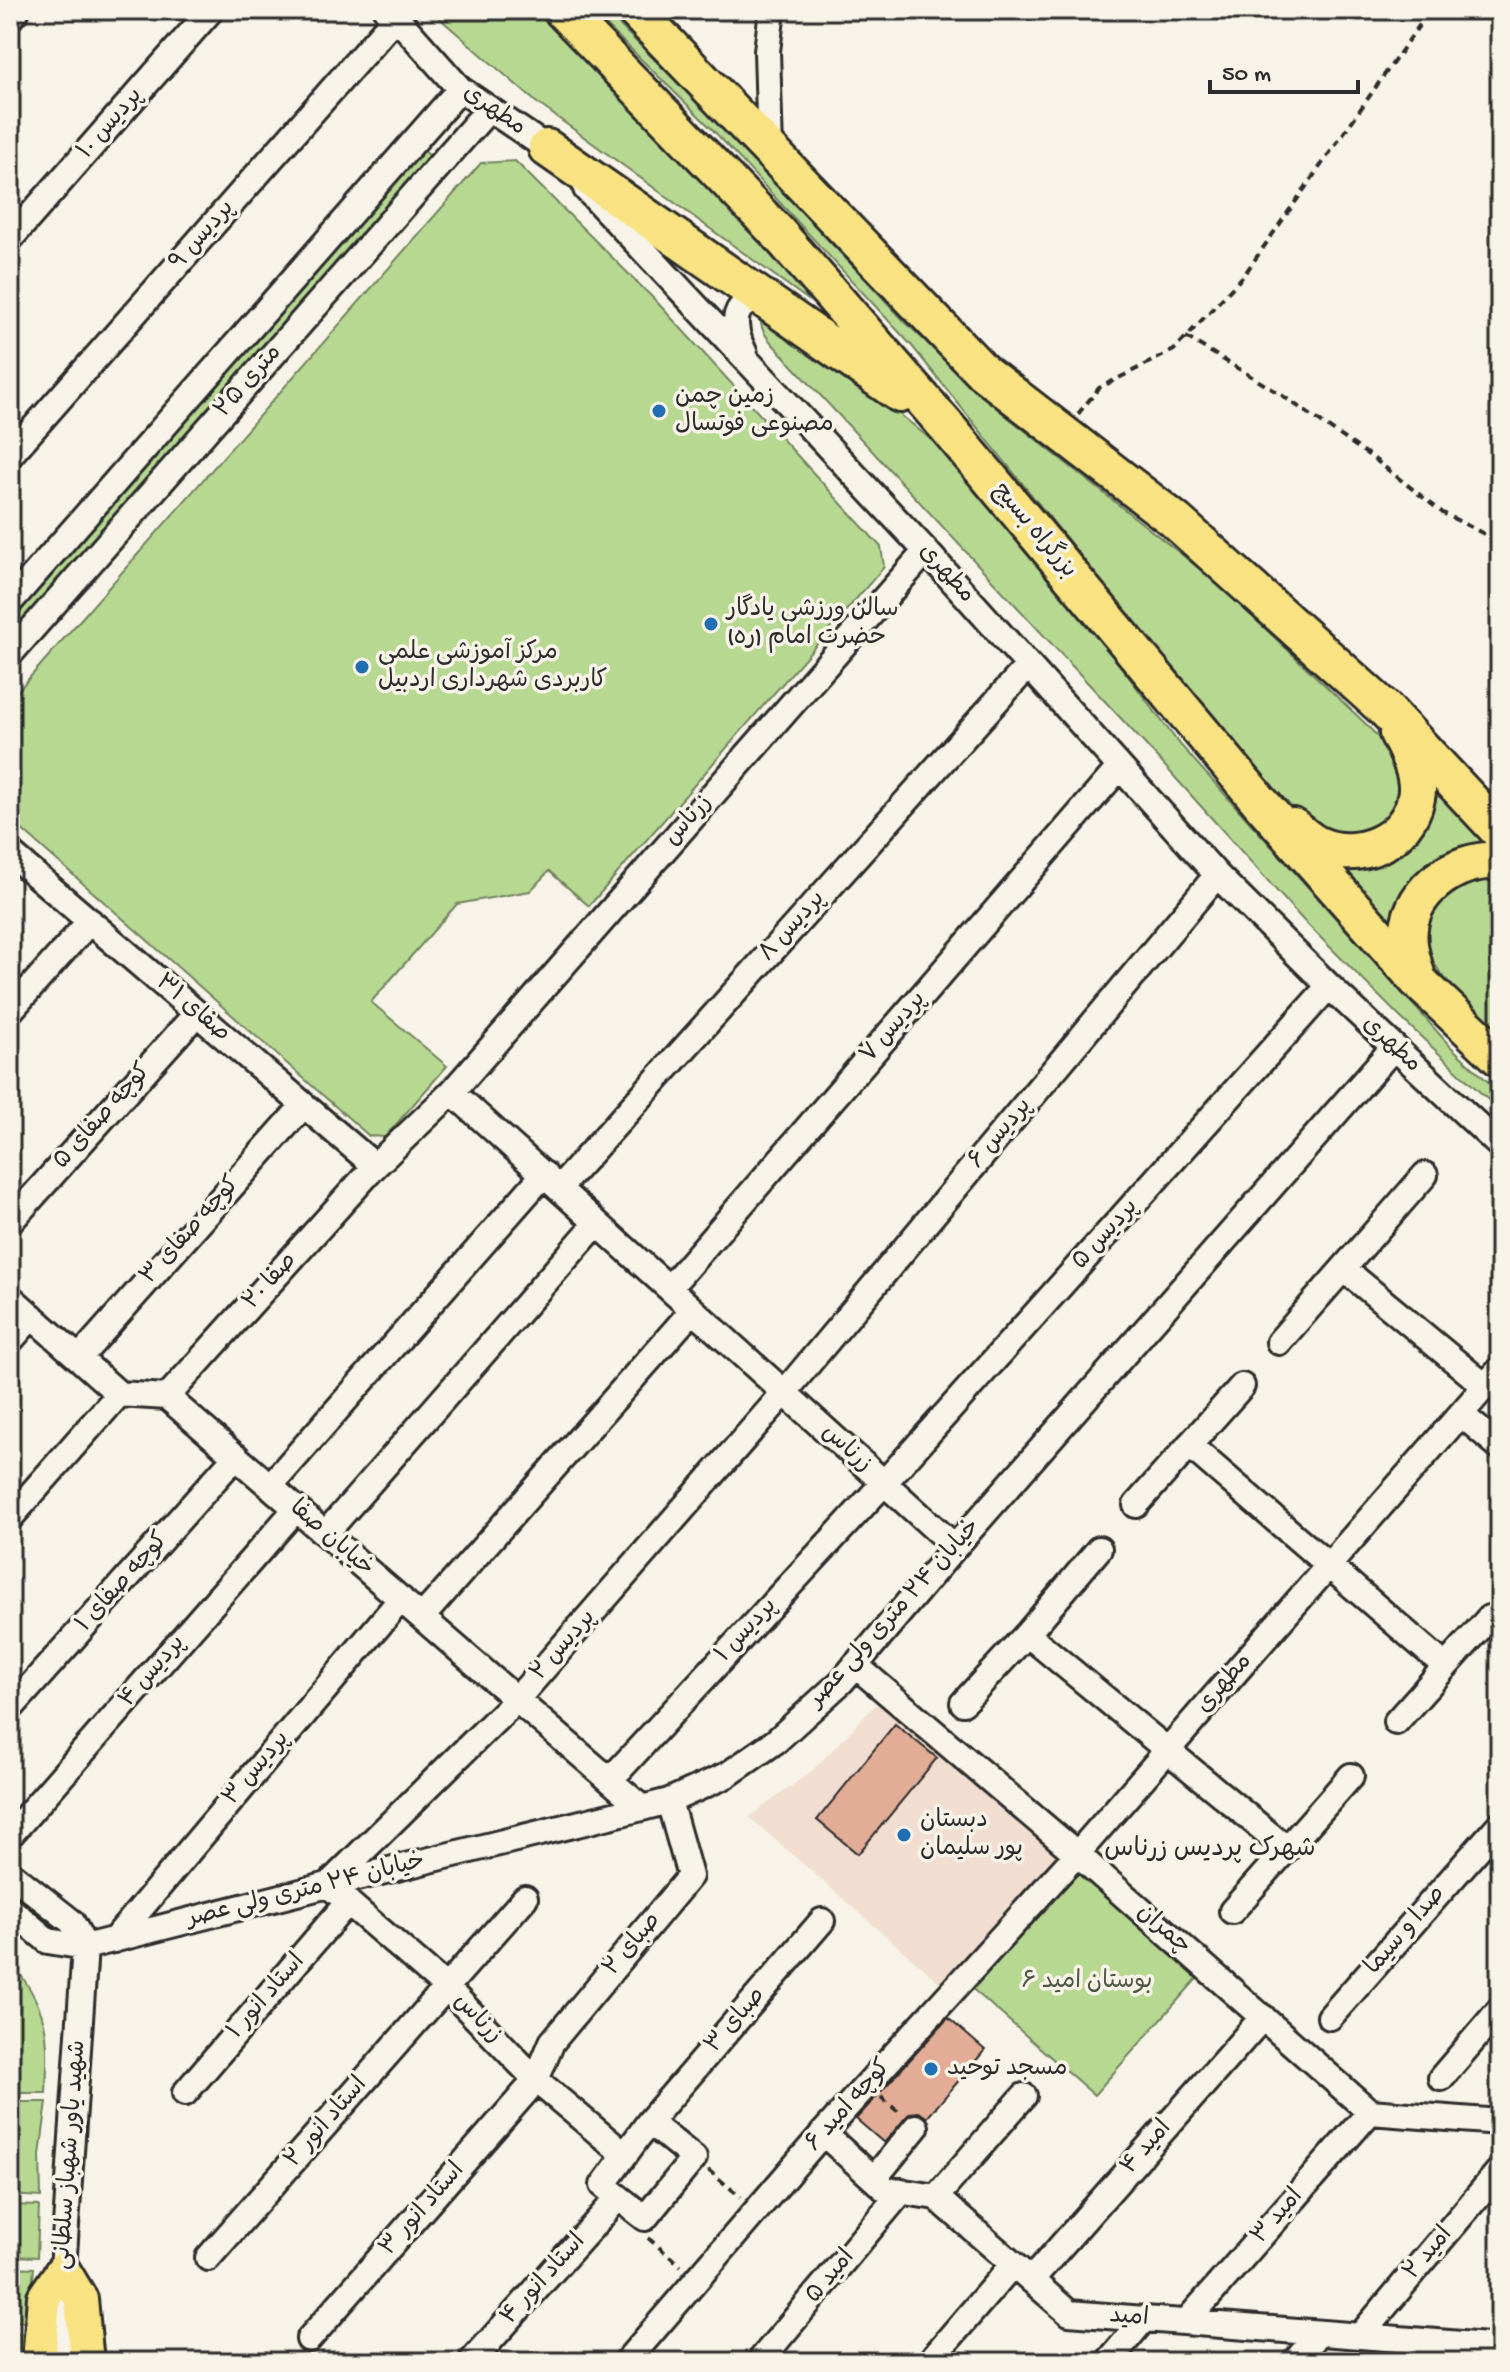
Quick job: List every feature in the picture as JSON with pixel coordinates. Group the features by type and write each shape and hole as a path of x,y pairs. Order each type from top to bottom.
{"highway":[{"name":"بزرگراه بسیج","path":"562,10 778,233 947,427 1260,802 1419,982 1500,1058"},
{"path":"635,10 983,372 1176,521 1386,710 1500,832"},
{"path":"547,148 947,427"},
{"path":"1260,802 1316,844 1334,851 1360,852 1396,834 1408,817 1417,786 1406,748 1386,710"},
{"path":"1419,982 1409,942 1414,909 1421,896 1445,874 1481,861 1500,861"}],"main road":[{"path":"39,2362 44,2297 63,2269 81,2299 87,2362"}],"street":[{"path":"10,18 17,10"},
{"name":"پردیس ۱۰","path":"10,239 211,10"},
{"path":"770,150 767,51 772,10"},
{"name":"مطهری","path":"391,14 460,89 547,148 926,551 1217,875 1329,986 1500,1146"},
{"name":"پردیس ۹","path":"10,455 391,14"},
{"name":"۲۵ متری","path":"10,602 460,89"},
{"name":"۲۵ متری","path":"10,654 488,110"},
{"path":"750,364 735,332 738,312 752,301 771,303"},
{"name":"زرناس","path":"375,1166 452,1092 926,551"},
{"name":"پردیس ۸","path":"270,1486 1028,666"},
{"name":"پردیس ۷","path":"669,1288 1119,768"},
{"name":"صفای ۳۱","path":"10,853 375,1166"},
{"name":"پردیس ۶","path":"784,1393 1217,875"},
{"path":"10,1011 90,921"},
{"name":"پردیس ۵","path":"884,1483 1329,986"},
{"name":"کوچه صفای ۵","path":"10,1222 197,1013"},
{"name":"خیابان ۲۴ متری ولی عصر","path":"85,1947 669,1801 727,1775 776,1741 842,1681 955,1547 1394,1047"},
{"name":"زرناس","path":"452,1092 955,1547"},
{"name":"کوچه صفای ۳","path":"79,1358 304,1105"},
{"name":"صفا ۲۰","path":"167,1397 375,1166"},
{"path":"1279,1342 1425,1175"},
{"path":"325,1534 597,1223"},
{"path":"1344,1269 1492,1378"},
{"path":"10,1297 119,1394 167,1397"},
{"path":"422,1617 693,1310"},
{"path":"10,1341 32,1316"},
{"name":"مطهری","path":"1077,1854 1492,1378"},
{"path":"1136,1505 1242,1386"},
{"name":"پردیس ۲","path":"328,1885 517,1699 784,1393"},
{"path":"10,1518 119,1394"},
{"name":"خیابان صفا","path":"167,1397 642,1808"},
{"path":"1462,1415 1500,1447"},
{"path":"1189,1445 1445,1666"},
{"name":"کوچه صفای ۱","path":"10,1709 236,1456"},
{"name":"پردیس ۱","path":"610,1780 884,1483"},
{"name":"پردیس ۴","path":"10,1835 296,1509"},
{"path":"963,1703 1099,1549"},
{"name":"پردیس ۳","path":"114,1940 401,1599"},
{"path":"1396,1722 1489,1618"},
{"path":"1027,1634 1287,1849"},
{"name":"چمران","path":"855,1665 1077,1854 1370,2112"},
{"path":"1232,1911 1351,1776"},
{"name":"صبای ۲","path":"536,2080 552,2042 690,1876 669,1801"},
{"name":"صدا و سیما","path":"1330,2017 1491,1852 1500,1824"},
{"name":"کوچه امید ۶","path":"626,2362 823,2133 1077,1854"},
{"path":"10,1873 72,1922 85,1947"},
{"name":"زرناس","path":"328,1885 446,1987 536,2080 625,2155"},
{"name":"استاد انور ۲","path":"208,2258 525,1898"},
{"name":"استاد انور ۱","path":"185,2093 348,1902"},
{"path":"10,1909 48,1941 85,1947"},
{"name":"صبای ۳","path":"649,2122 822,1921"},
{"name":"شهید یاور شهباز سلطانی","path":"61,2362 63,2269 85,1947"},
{"path":"1441,2078 1500,2009"},
{"name":"امید ۴","path":"929,2362 1022,2272 1263,2017"},
{"name":"استاد انور ۳","path":"309,2339 536,2080"},
{"path":"823,2133 885,2189 936,2197 1024,2096"},
{"path":"1370,2112 1500,2122"},
{"name":"امید ۳","path":"1186,2322 1370,2112"},
{"path":"649,2122 694,2158 645,2218 603,2185 649,2122"},
{"path":"874,2179 916,2127"},
{"name":"امید ۲","path":"1360,2336 1498,2172"},
{"name":"امید ۵","path":"759,2362 902,2191"},
{"name":"امید","path":"936,2197 1069,2313 1490,2346"},
{"name":"استاد انور ۴","path":"471,2362 618,2198"},
{"path":"1108,2362 1144,2319"},
{"path":"1295,2362 1319,2333"}],"path":[{"path":"1062,434 1099,388 1174,350 1244,275 1430,10"},
{"path":"1186,337 1277,392 1373,458 1443,513 1500,542"},
{"path":"867,2085 916,2127"},
{"path":"694,2158 757,2210"},
{"path":"645,2218 638,2231 697,2279"}],"shaded area":[{"name":"دبستان پور سلیمان","path":"881,1699 1059,1852 945,1987 749,1817 812,1771"}],"green space":[{"path":"430,10 532,10 559,32 844,326 536,102"},
{"path":"591,10 604,10 724,128 906,323 1000,411 1215,581 1368,726 1392,753 1401,777 1400,798 1380,828 1355,840 1300,822 1250,767 912,346 713,130"},
{"path":"421,148 430,156 10,636 10,618"},
{"name":"مرکز آموزشی علمی کاربردی شهرداری اردبیل","path":"515,161 655,300 881,547 884,567 589,906 549,871 530,891 457,904 371,1002 447,1066 385,1137 369,1136 10,819 10,700 481,163"},
{"path":"761,312 914,426 998,503 1177,741 1450,1046 1500,1093 1500,1111 1302,919 1155,755 772,344 763,330"},
{"path":"1425,775 1496,850 1471,852 1402,943 1328,865 1345,867"},
{"path":"1489,878 1500,881 1500,1037 1441,974 1431,958 1425,935 1432,909 1458,884"},
{"name":"بوستان امید ۶","path":"1073,1868 1201,1974 1094,2095 967,1984"},
{"path":"18,1971 42,2015 47,2043 46,2093 10,2093 10,1978"},
{"path":"10,2102 47,2102 40,2155 41,2197 10,2195"},
{"path":"10,2205 39,2206 37,2257 10,2256"},
{"path":"10,2267 34,2268 29,2322 10,2321"},
{"path":"10,2333 28,2334 26,2362 10,2362"}],"building":[{"path":"895,1724 937,1758 858,1854 817,1820"},
{"name":"مسجد توحید","path":"948,2018 985,2050 927,2118 919,2112 910,2113 884,2143 856,2119"}],"place":[{"name":"زمین چمن مصنوعی فوتسال","path":"659,411"},
{"name":"سالن ورزشی یادگار حضرت امام (ره)","path":"711,624"},
{"name":"مرکز آموزشی علمی کاربردی شهرداری اردبیل","path":"362,667"},
{"name":"دبستان پور سلیمان","path":"904,1835"},
{"name":"مسجد توحید","path":"931,2069"}],"district":[{"name":"شهرک پردیس زرناس","path":"1210,1850"}]}
